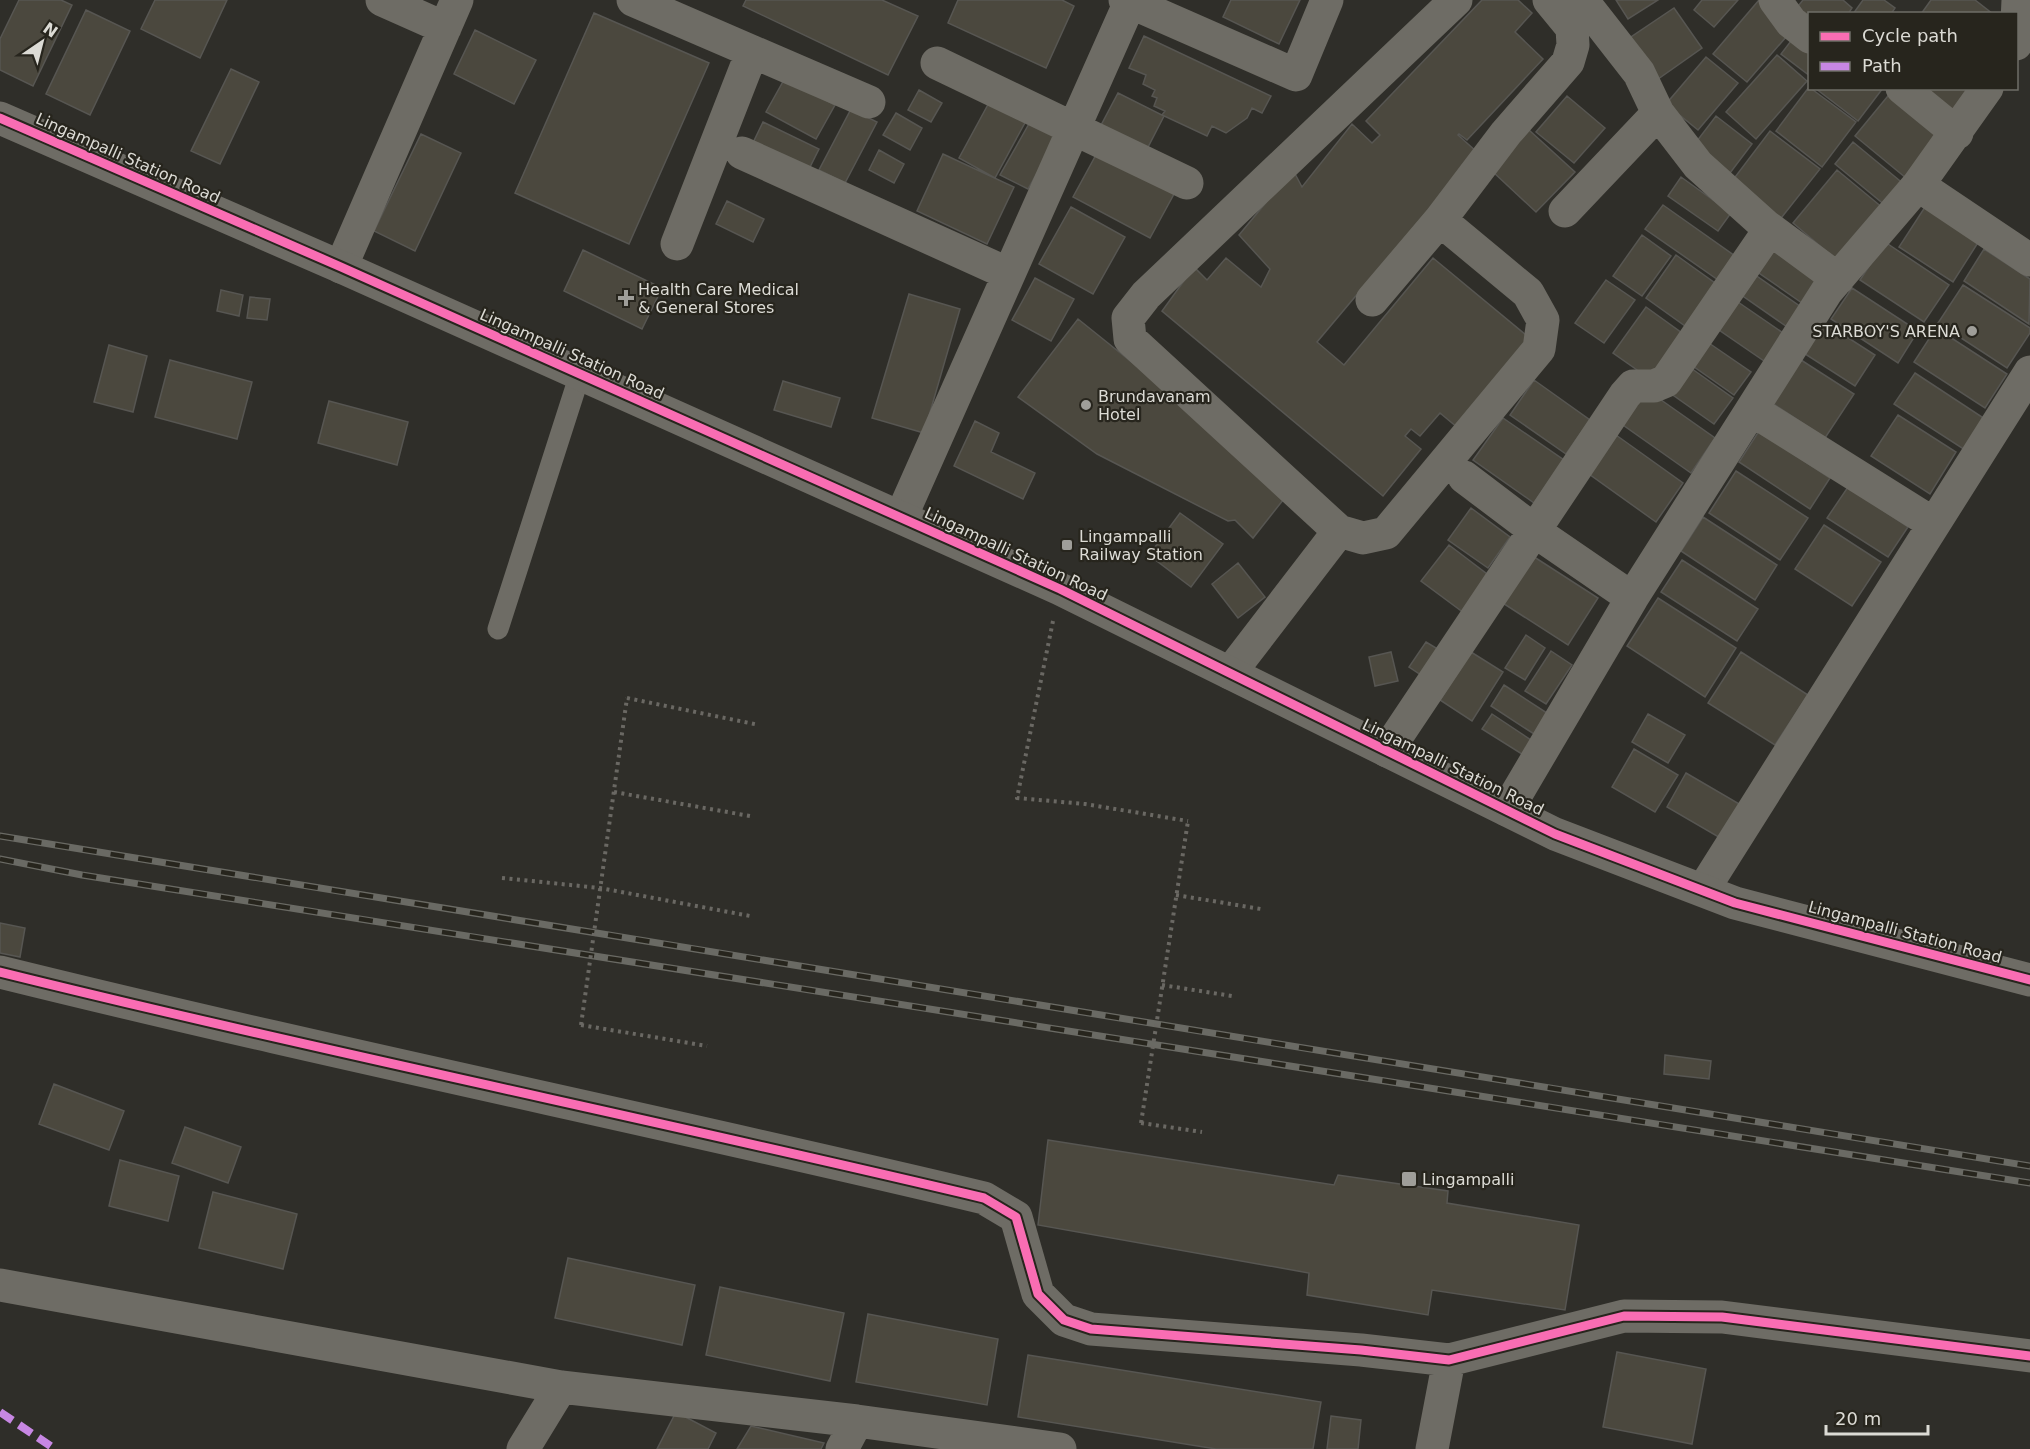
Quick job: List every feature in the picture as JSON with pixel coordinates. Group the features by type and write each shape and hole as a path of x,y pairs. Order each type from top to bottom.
{"street":[{"path":"340,267 451,14 382,0"},
{"path":"633,0 869,102"},
{"path":"901,518 1074,129 1128,1 1296,75 1327,0"},
{"path":"1440,220 1528,293 1543,320 1539,349 1386,533 1363,538 1339,531 1130,339 1128,318 1146,295 1456,0"},
{"path":"1372,300 1440,220 1506,133 1568,62 1573,45 1572,28 1549,0"},
{"path":"1582,0 1639,74 1658,112 1698,165 1770,229 1838,279"},
{"path":"1775,0 1791,22 1808,36"},
{"path":"2018,0 2022,43"},
{"path":"677,244 752,52"},
{"path":"937,63 1187,183"},
{"path":"1904,90 1957,133"},
{"path":"1507,810 1632,598 1838,279 1918,185 1986,90"},
{"path":"1565,211 1658,112"},
{"name":"Lingampalli Station Road","path":"0,118 340,267 1060,589 1555,834 1735,903 2030,980"},
{"path":"742,153 1010,274"},
{"path":"1918,185 2030,260"},
{"path":"1387,751 1625,395 1633,386 1643,384 1654,386 1666,381 1770,229"},
{"path":"1703,890 2030,372"},
{"path":"1752,410 1934,524"},
{"path":"1464,477 1632,598"},
{"path":"1230,673 1339,531"},
{"path":"0,972 157,1011 764,1145 984,1198 1016,1217 1038,1294 1064,1320 1091,1329 1361,1350 1449,1360 1624,1316 1722,1317 2030,1356"},
{"path":"0,1285 561,1387 857,1421 1054,1449"},
{"path":"1432,1449 1449,1360"},
{"path":"523,1449 561,1387"},
{"path":"842,1449 857,1421"}],"lane":[{"path":"498,629 580,374"}],"path":[{"path":"1060,589 1017,798 1085,804 1188,821 1141,1123 1202,1132"},
{"path":"707,1046 581,1025 627,698 759,725"},
{"path":"614,792 750,816"},
{"path":"502,878 600,888 750,916"},
{"path":"1176,895 1261,909"},
{"path":"1162,985 1232,996"}],"building":[{"path":"19,0 61,0 72,5 33,86 0,70 0,39"},
{"path":"155,0 227,0 200,58 141,29"},
{"path":"746,0 882,0 918,16 888,75 743,6"},
{"path":"958,0 1062,0 1074,6 1046,68 948,23"},
{"path":"1231,0 1300,0 1279,44 1223,17"},
{"path":"1482,0 1518,0 1532,13 1515,32 1543,59 1467,140 1458,135 1477,152 1317,342 1344,365 1433,258 1532,340 1458,428 1440,413 1420,436 1411,429 1405,436 1421,449 1383,496 1162,311 1194,267 1207,280 1226,258 1261,287 1270,269 1239,235 1293,170 1302,187 1352,124 1372,143 1380,135 1366,121"},
{"path":"1616,0 1658,0 1628,19"},
{"path":"1702,0 1738,0 1714,27 1694,10"},
{"path":"1759,0 1793,29 1747,82 1713,54"},
{"path":"1803,0 1843,0 1852,8 1849,12 1808,12 1808,22 1794,11"},
{"path":"1863,0 1884,0 1895,8 1892,12 1854,12"},
{"path":"1931,0 1975,0 1990,12 1922,12"},
{"path":"1674,8 1702,48 1651,84 1622,43"},
{"path":"86,10 130,31 90,115 46,94"},
{"path":"594,13 709,63 629,244 515,193"},
{"path":"475,30 536,60 514,104 454,74"},
{"path":"1797,33 1808,42 1808,74 1781,54"},
{"path":"1144,36 1271,96 1262,113 1252,108 1247,118 1226,133 1212,126 1207,136 1162,115 1165,111 1154,106 1157,98 1152,96 1155,90 1143,84 1146,75 1129,68"},
{"path":"1777,55 1807,81 1756,139 1726,112"},
{"path":"1706,57 1738,83 1698,130 1666,104"},
{"path":"231,69 259,82 220,164 191,151"},
{"path":"785,78 835,105 816,139 766,112"},
{"path":"1808,88 1856,122 1822,167 1776,131"},
{"path":"919,90 942,103 931,122 908,110"},
{"path":"1818,90 1881,90 1858,121"},
{"path":"1921,90 1968,90 1951,113"},
{"path":"1892,91 1944,134 1906,178 1855,136"},
{"path":"1118,93 1164,116 1145,153 1099,129"},
{"path":"1567,96 1605,128 1574,163 1536,132"},
{"path":"991,99 1027,119 995,178 959,158"},
{"path":"851,109 877,122 845,183 819,170"},
{"path":"896,113 922,128 910,150 883,135"},
{"path":"1716,116 1752,144 1727,177 1690,150"},
{"path":"763,122 819,149 806,175 750,149"},
{"path":"1030,122 1057,137 1028,189 1000,175"},
{"path":"1529,130 1575,172 1536,212 1492,171"},
{"path":"1770,131 1820,169 1778,222 1729,185"},
{"path":"421,134 461,153 415,251 374,231"},
{"path":"1853,142 1905,185 1886,206 1835,164"},
{"path":"879,150 904,164 894,183 869,170"},
{"path":"1097,153 1174,194 1150,238 1073,197"},
{"path":"943,154 1014,187 987,244 917,211"},
{"path":"1837,170 1883,208 1839,262 1793,223"},
{"path":"1681,177 1731,213 1718,231 1668,196"},
{"path":"727,201 764,219 753,242 716,224"},
{"path":"1663,205 1738,258 1721,282 1645,229"},
{"path":"1071,207 1125,237 1093,294 1039,264"},
{"path":"1925,207 1979,241 1953,282 1899,247"},
{"path":"1642,235 1671,256 1642,296 1613,276"},
{"path":"1885,242 1949,285 1924,322 1860,280"},
{"path":"1774,246 1819,279 1802,303 1756,271"},
{"path":"1984,249 2030,279 2029,324 1964,281"},
{"path":"583,250 662,288 642,329 564,291"},
{"path":"1676,255 1722,288 1692,331 1646,298"},
{"path":"1751,272 1804,309 1790,329 1737,292"},
{"path":"1035,278 1074,299 1051,341 1012,320"},
{"path":"1606,280 1635,300 1604,343 1575,323"},
{"path":"1963,285 2030,328 2030,333 2007,368 1938,323"},
{"path":"1852,288 1918,331 1898,363 1831,319"},
{"path":"221,290 243,295 239,316 217,311"},
{"path":"909,294 960,309 924,433 872,418"},
{"path":"250,297 270,299 267,320 247,318"},
{"path":"1738,302 1786,335 1767,363 1719,330"},
{"path":"1646,307 1682,333 1650,379 1613,353"},
{"path":"1078,319 1291,490 1253,538 1235,520 1228,521 1097,454 1018,397"},
{"path":"1822,321 1875,355 1855,386 1802,352"},
{"path":"1936,328 2007,374 1985,408 1914,362"},
{"path":"1706,341 1751,372 1734,395 1690,364"},
{"path":"109,345 147,356 133,412 94,402"},
{"path":"170,360 252,382 237,439 155,417"},
{"path":"1801,360 1854,394 1825,438 1772,403"},
{"path":"1688,366 1733,398 1714,424 1670,393"},
{"path":"1915,373 1985,419 1965,450 1894,404"},
{"path":"1534,380 1590,420 1566,454 1510,415"},
{"path":"783,381 840,398 831,427 774,410"},
{"path":"1647,390 1715,438 1691,473 1623,425"},
{"path":"329,401 408,422 397,465 318,443"},
{"path":"1898,415 1956,452 1930,494 1871,456"},
{"path":"1503,418 1564,460 1534,503 1473,460"},
{"path":"975,421 999,433 991,452 1035,473 1023,499 954,466"},
{"path":"1759,431 1830,478 1810,509 1739,462"},
{"path":"1616,435 1683,483 1656,522 1589,474"},
{"path":"1736,471 1808,518 1780,560 1709,513"},
{"path":"1848,487 1908,527 1888,557 1827,518"},
{"path":"1471,508 1510,537 1488,568 1448,540"},
{"path":"1180,513 1223,544 1191,587 1149,555"},
{"path":"1703,517 1777,565 1755,600 1681,551"},
{"path":"1824,525 1881,562 1852,606 1795,569"},
{"path":"1449,545 1491,577 1464,613 1421,581"},
{"path":"1528,553 1598,598 1568,645 1498,600"},
{"path":"1682,560 1758,609 1737,641 1661,592"},
{"path":"1238,563 1265,597 1238,618 1212,584"},
{"path":"1658,598 1736,648 1705,697 1627,646"},
{"path":"1526,635 1545,648 1525,680 1505,668"},
{"path":"1426,642 1441,651 1424,677 1409,667"},
{"path":"1551,651 1572,665 1546,704 1525,691"},
{"path":"1391,652 1398,681 1375,686 1369,657"},
{"path":"1471,652 1503,672 1472,721 1440,700"},
{"path":"1741,652 1808,695 1775,745 1708,703"},
{"path":"1504,685 1547,713 1534,734 1491,706"},
{"path":"1492,714 1534,742 1525,756 1482,729"},
{"path":"1648,714 1685,735 1668,763 1632,742"},
{"path":"1634,749 1678,775 1655,812 1612,787"},
{"path":"1686,773 1741,805 1722,839 1667,807"},
{"path":"0,923 25,928 20,957 0,953"},
{"path":"1665,1055 1711,1061 1709,1079 1664,1074"},
{"path":"54,1084 124,1111 109,1150 39,1124"},
{"path":"185,1127 241,1147 228,1183 172,1163"},
{"path":"1048,1140 1334,1185 1338,1175 1448,1191 1447,1203 1579,1225 1565,1310 1432,1290 1428,1315 1307,1295 1309,1273 1038,1225"},
{"path":"120,1160 179,1176 168,1221 109,1206"},
{"path":"213,1192 297,1214 283,1269 199,1248"},
{"path":"568,1258 695,1285 682,1345 555,1318"},
{"path":"720,1287 844,1313 830,1381 706,1355"},
{"path":"868,1314 998,1339 987,1405 856,1382"},
{"path":"1617,1352 1706,1369 1692,1444 1603,1427"},
{"path":"1028,1355 1321,1402 1313,1449 1216,1449 1018,1417"},
{"path":"676,1412 716,1433 708,1449 657,1449"},
{"path":"1331,1416 1361,1420 1358,1449 1327,1449"},
{"path":"751,1426 824,1443 821,1449 737,1449"}],"railway":[{"path":"0,836 2030,1166"},
{"path":"0,859 82,875 2030,1183"}],"marked path":[{"path":"0,1412 55,1449"}],"cycle path":[{"path":"0,118 341,267 1060,589 1555,834 1735,903 2030,980"},
{"path":"0,972 246,1031 984,1198 1016,1217 1038,1294 1064,1320 1091,1329 1361,1350 1449,1360 1624,1316 1722,1317 2030,1356"}],"place":[{"name":"Health Care Medical & General Stores","path":"626,298"},
{"name":"STARBOY'S ARENA","path":"1972,331"},
{"name":"Brundavanam Hotel","path":"1086,405"},
{"name":"Lingampalli Railway Station","path":"1067,545"},
{"name":"Lingampalli","path":"1409,1179"}]}
